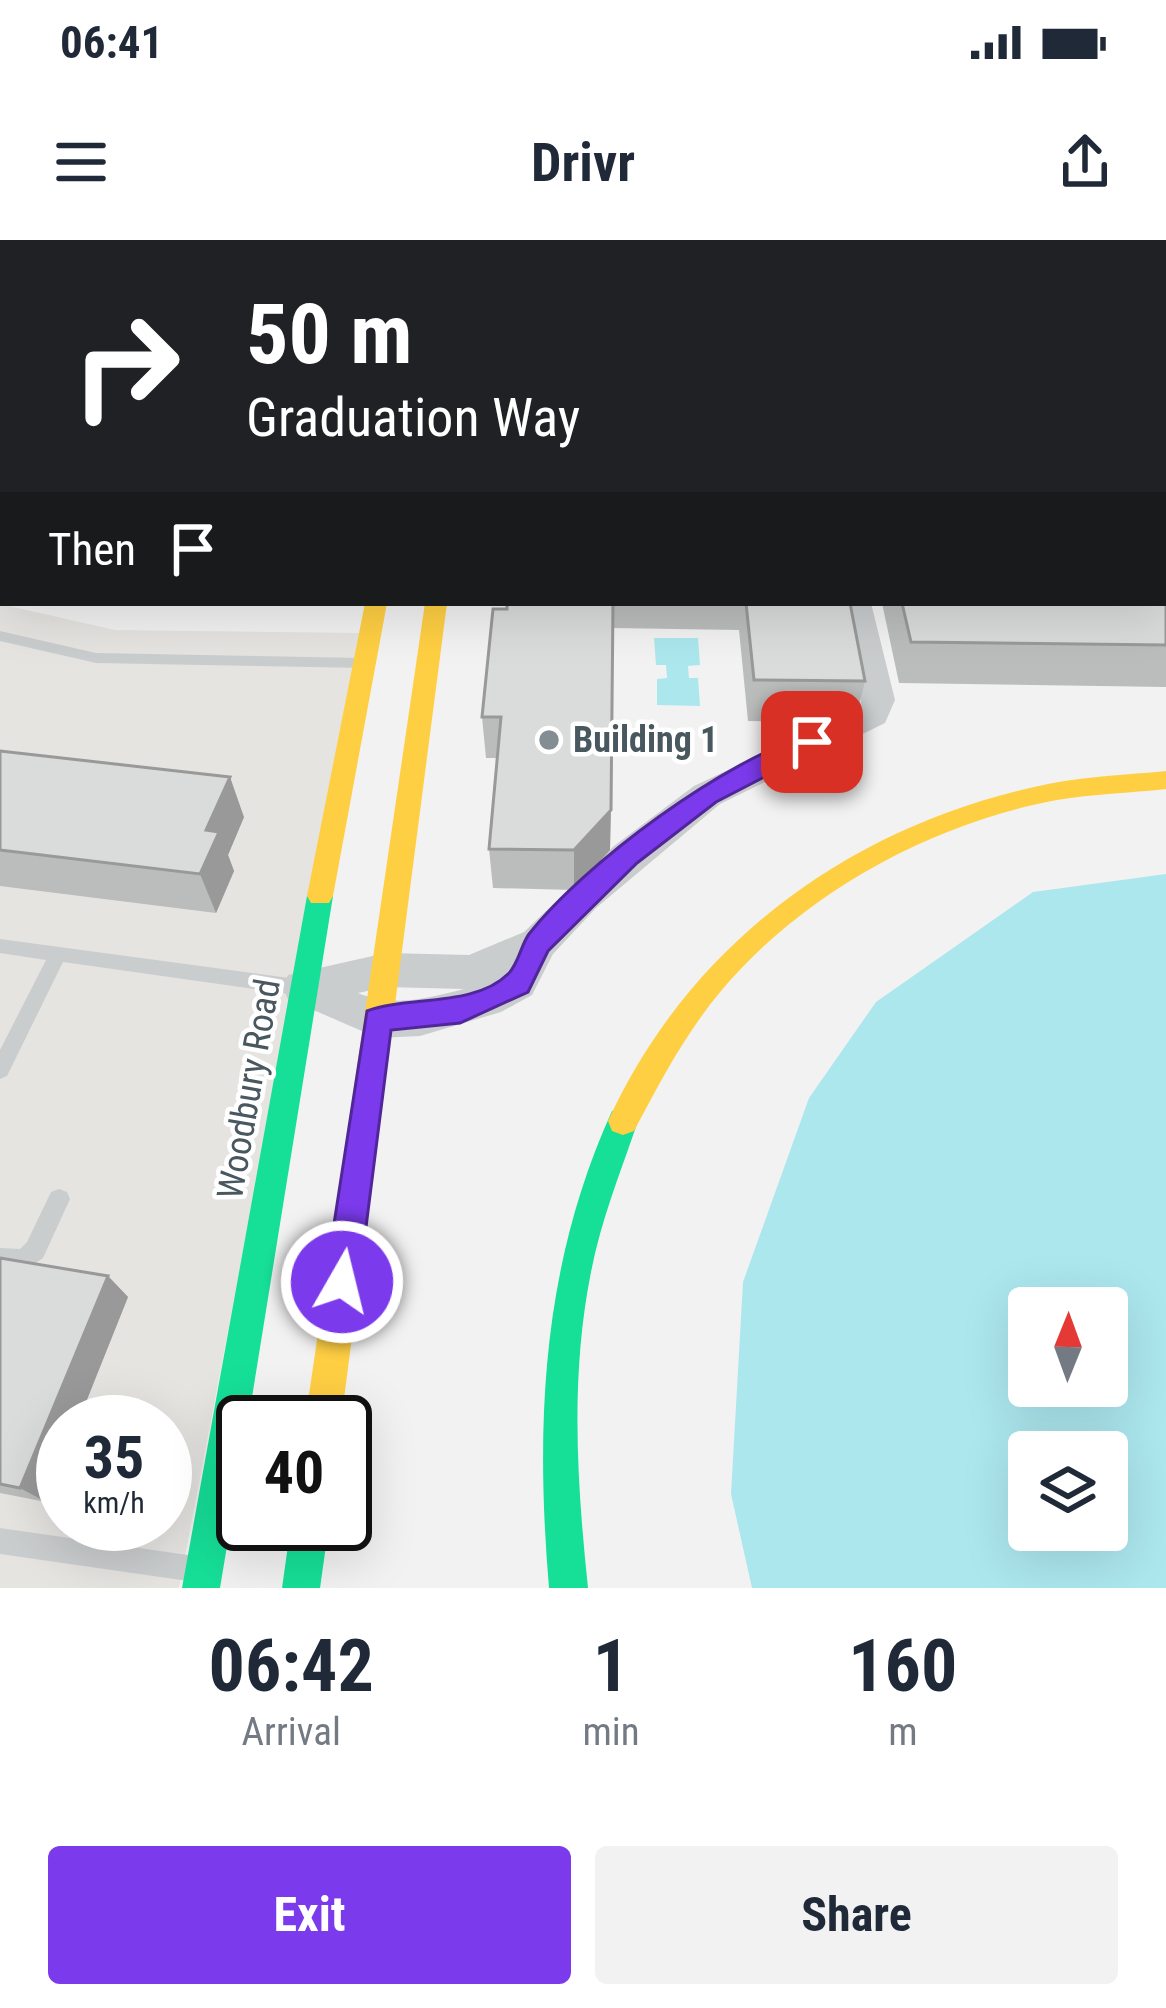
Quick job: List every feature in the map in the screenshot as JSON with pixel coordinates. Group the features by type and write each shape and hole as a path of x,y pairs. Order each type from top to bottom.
{"main road":[{"name":"Woodbury Road","path":"203,1579 302,988 375,606"},
{"path":"327,1395 436,606"},
{"path":"568,1588 560,1443 563,1354 573,1285 603,1173 668,1036 736,952 775,917 896,839 1035,793 1166,780"},
{"path":"301,1588 306,1551"}],"street":[{"path":"302,988 386,970 479,986 518,983 538,943 627,856 707,795 874,715 878,700 875,659 856,606"},
{"path":"302,988 378,1019 420,1018 479,986"}],"lane":[{"path":"0,636 96,658 364,663"},
{"path":"0,946 302,988"},
{"path":"0,1070 58,954"},
{"path":"0,1259 24,1260 35,1250 59,1199"},
{"path":"0,1541 203,1579"}],"shaded area":[{"path":"0,606 115,630 361,633 192,1520 192,1395 36,1395 36,1551 186,1551 179,1588 0,1588"}],"water":[{"path":"654,638 698,638 700,665 688,666 689,678 698,678 700,706 657,705 657,679 667,678 666,665 656,665"},
{"path":"1166,874 1166,1588 752,1588 731,1494 743,1282 809,1098 876,1002 1033,892"}],"building":[{"path":"613,606 611,810 574,850 489,849 501,717 482,717 493,609"},
{"path":"746,606 851,606 865,681 754,680"},
{"path":"903,606 1166,606 1166,645 911,642"},
{"path":"0,751 230,777 206,830 219,832 200,874 0,850"},
{"path":"0,1258 108,1276 59,1395 36,1395 36,1449 20,1488 0,1484"}],"traffic: fast":[{"path":"201,1588 320,896"},
{"path":"568,1588 559,1452 567,1315 586,1226 623,1121"},
{"path":"301,1588 306,1551"}],"traffic: slow":[{"path":"320,896 375,606"},
{"path":"327,1395 436,606"},
{"path":"623,1121 670,1036 712,981 750,942 837,877 934,828 986,810 1055,792 1166,780"}],"place":[{"name":"Building 1","path":"549,740"}],"route":[{"path":"342,1282 378,1019 460,1010 518,983 538,943 627,856 707,795 812,742"}]}
